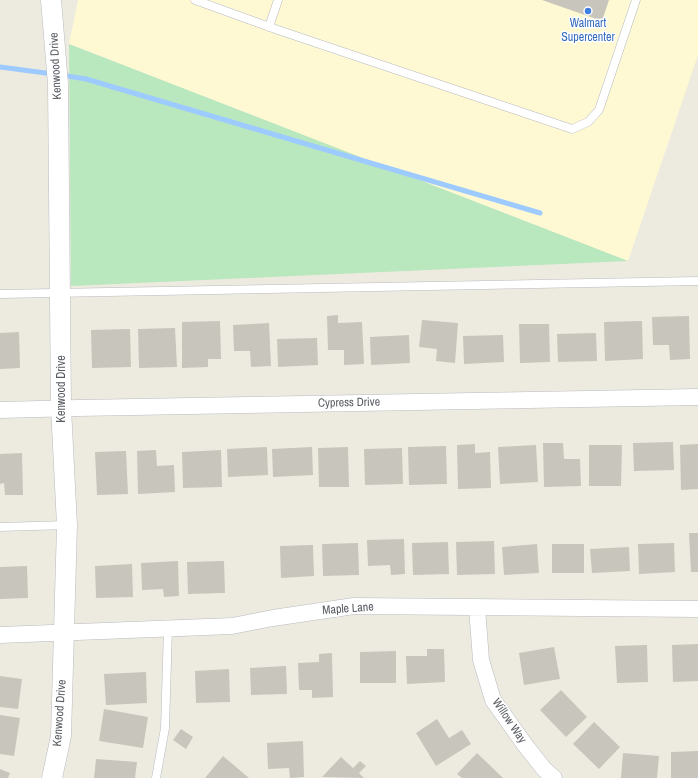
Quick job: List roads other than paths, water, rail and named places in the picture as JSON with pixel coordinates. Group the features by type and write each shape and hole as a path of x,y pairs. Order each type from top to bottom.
{"street":[{"name":"Kenwood Drive","path":"51,0 58,84 61,408 68,525 61,736 52,778"},
{"name":"Cypress Drive","path":"0,410 698,397"},
{"name":"Maple Lane","path":"0,635 232,626 273,618 354,606 698,609"},
{"name":"Willow Way","path":"477,608 481,660 493,700 525,745 544,769 554,778"}],"lane":[{"path":"195,0 269,27 572,129 588,122 599,110 636,0"},
{"path":"269,27 278,0"},
{"path":"0,294 698,281"},
{"path":"0,527 68,525"},
{"path":"156,778 165,728 168,628"}],"waterway":[{"path":"0,67 53,74"},
{"path":"61,75 86,79 540,213"}],"place":[{"name":"Walmart Supercenter","path":"588,11"}]}
